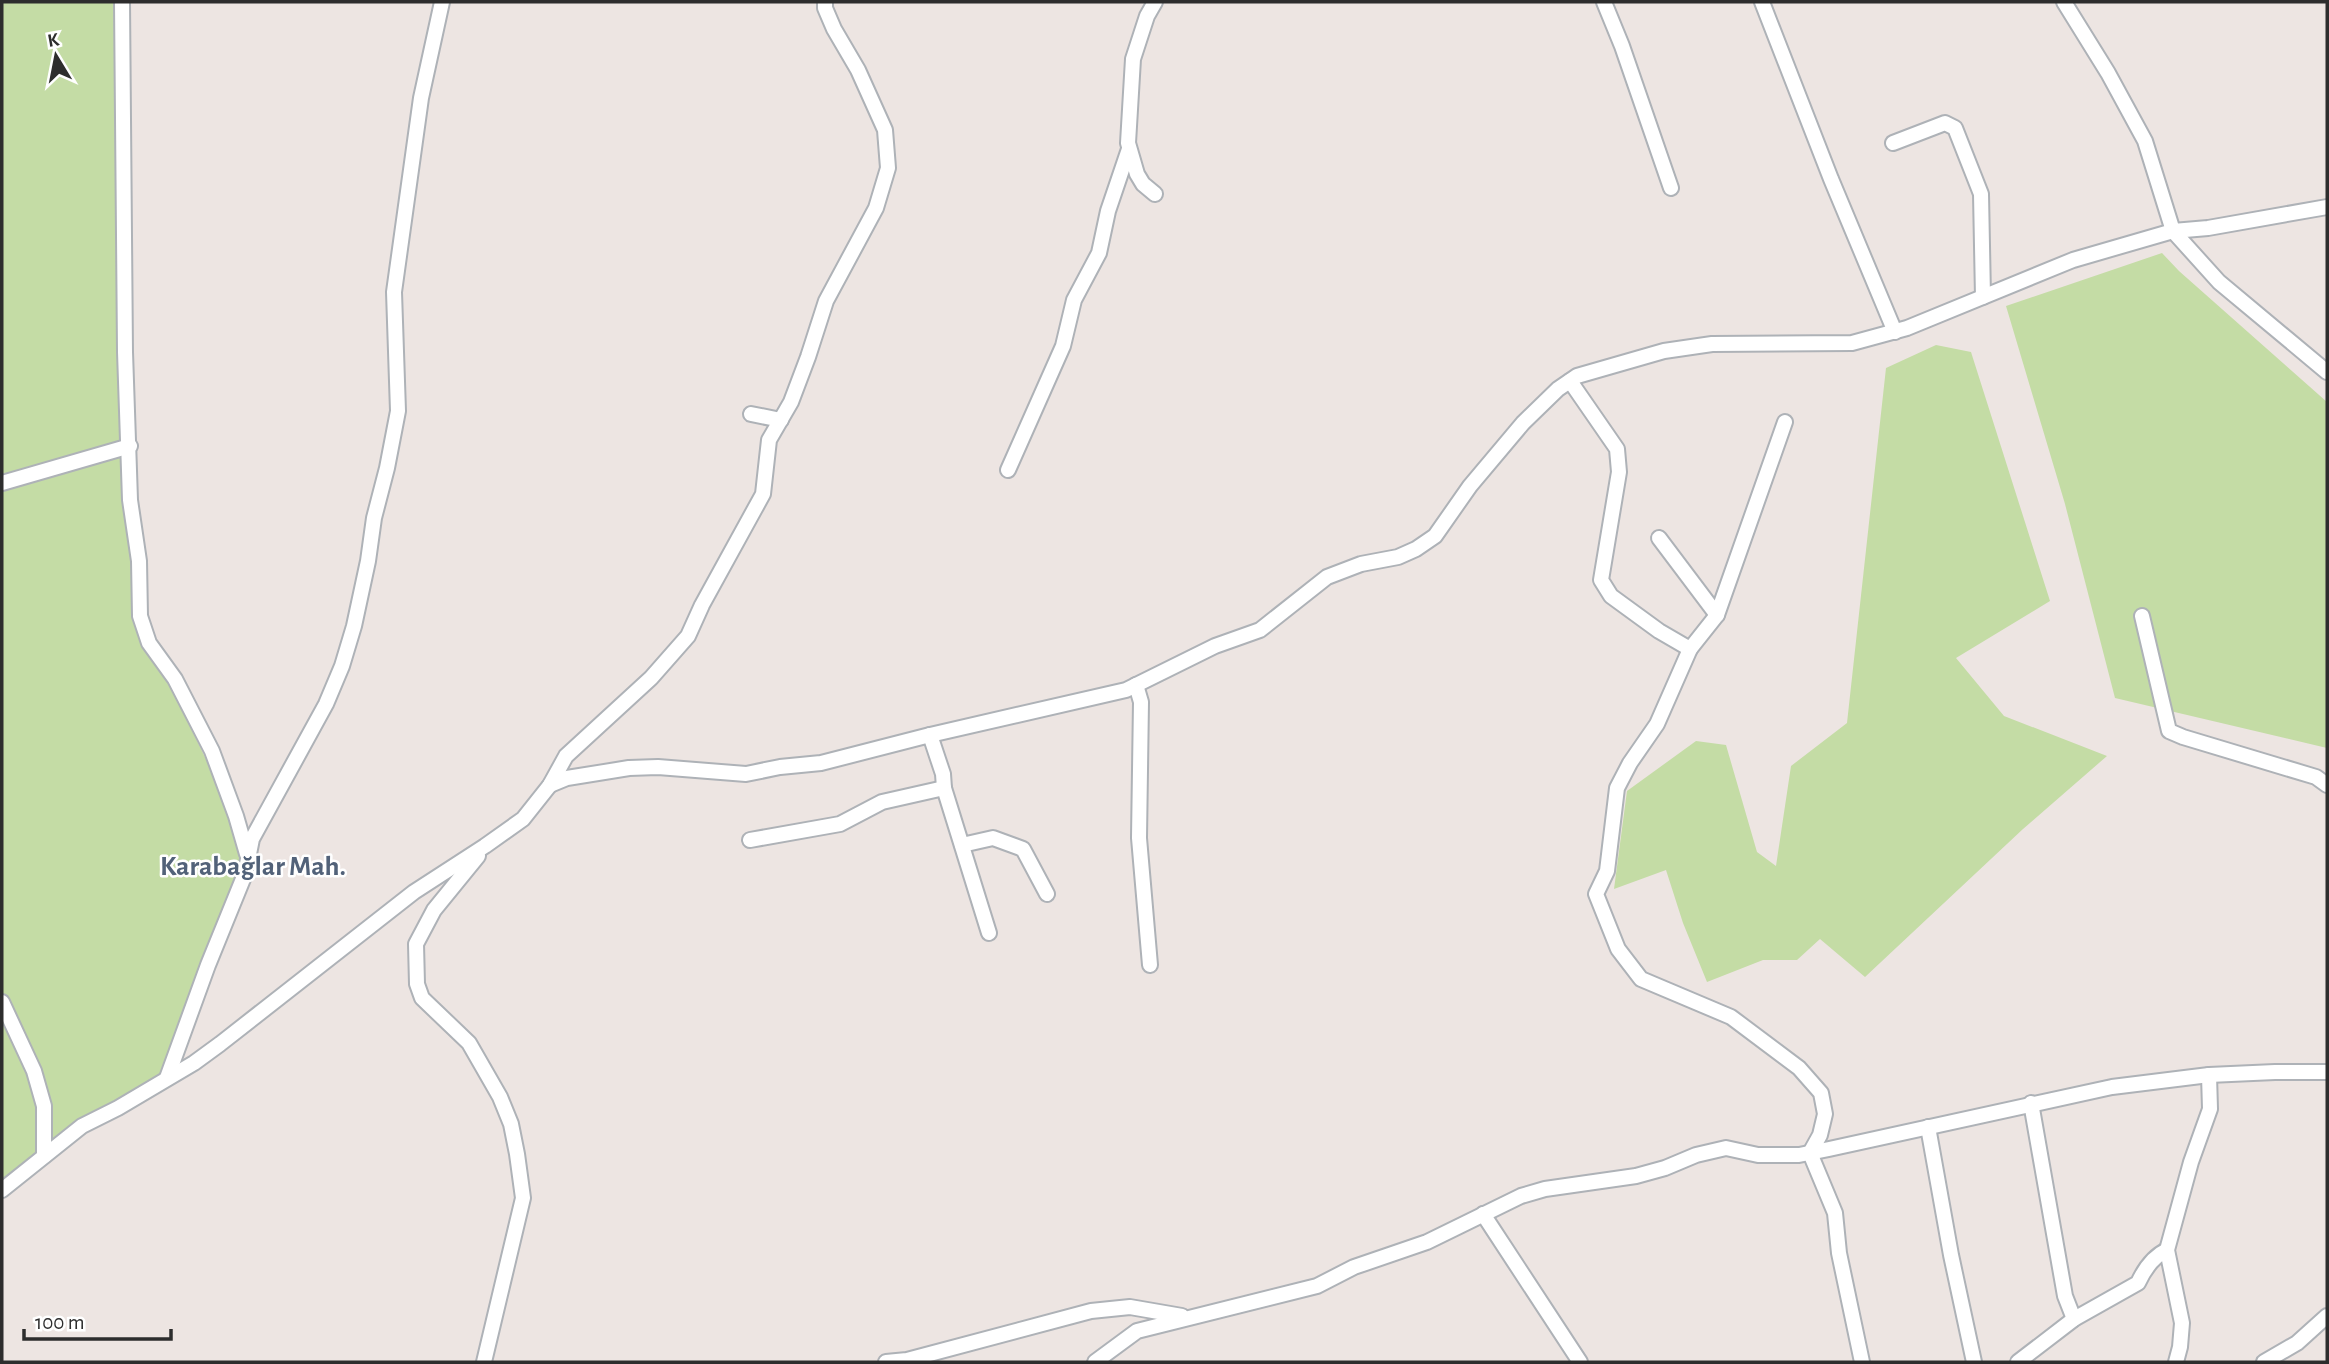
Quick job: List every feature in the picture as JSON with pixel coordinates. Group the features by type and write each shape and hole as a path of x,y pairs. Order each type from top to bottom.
{"street":[{"path":"122,2 125,352 130,500 139,561 140,616 149,643 175,679 212,751 236,816 248,859"},
{"path":"167,1077 245,874 252,839 326,704 342,666 354,626 398,411 394,292 421,98 442,2"},
{"path":"2,1190 82,1126 194,1063 414,892 523,819 550,785 566,756 651,678 688,636 763,494 769,440 791,402 826,301 876,208 888,168 885,130 858,70 834,29 825,2"},
{"path":"1008,470 1063,346 1074,300 1099,253 1108,211 1129,149 1133,59 1147,16 1155,2"},
{"path":"1604,2 1671,188"},
{"path":"1762,2 1831,179 1895,332"},
{"path":"2064,2 2108,73 2145,141 2173,231 2219,282 2327,372"},
{"path":"1893,143 1945,123 1955,128 1981,194 1983,297"},
{"path":"1129,149 1137,174 1143,184 1155,194"},
{"path":"550,785 567,778 629,768 658,767 746,774 779,767 821,763 1126,690 1216,646 1260,630 1327,577 1361,564 1398,557 1425,543 1434,536 1470,486 1523,423 1558,389 1577,376 1664,351 1712,344 1852,343 1895,332 2073,260 2173,231 2208,228 2327,207"},
{"path":"1570,381 1617,449 1619,472 1601,580 1611,596 1690,649"},
{"path":"751,414 781,420"},
{"path":"1785,422 1717,614 1690,649 1657,724 1630,763 1617,788 1607,871 1597,894 1618,949 1641,979 1731,1017 1799,1068 1821,1093 1825,1114 1820,1135 1810,1153"},
{"path":"2,483 130,446"},
{"path":"1659,538 1717,614"},
{"path":"2142,616 2169,731 2316,776 2327,785"},
{"path":"1136,685 1141,702 1139,838 1150,965"},
{"path":"930,735 989,933"},
{"path":"750,840 839,824 882,802 944,788"},
{"path":"962,845 993,838 1023,849 1047,894"},
{"path":"484,1362 523,1198 517,1154 512,1124 469,1043 422,998 417,984 416,944 434,910 485,846"},
{"path":"2,1002 34,1071 44,1106 44,1156"},
{"path":"1095,1362 1137,1331 1317,1286 1354,1267 1427,1242 1521,1196 1545,1189 1636,1176 1696,1155 1726,1149 1758,1155 1810,1153 2112,1087 2209,1075 2327,1072"},
{"path":"2176,1362 2182,1323 2167,1250 2191,1162 2210,1109 2209,1075"},
{"path":"2031,1103 2065,1296 2074,1319"},
{"path":"1928,1127 1974,1362"},
{"path":"1810,1153 1835,1213 1839,1253 1862,1362"},
{"path":"1483,1214 1580,1362"},
{"path":"2018,1362 2074,1319 2138,1283 2160,1253 2167,1250"},
{"path":"886,1362 907,1360 1091,1311 1130,1307 1189,1318"},
{"path":"2264,1362 2297,1343 2327,1316"}],"green space":[{"path":"2,2 122,2 130,446 149,642 255,860 167,1078 2,1181"},
{"path":"2162,253 2327,402 2327,748 2115,698 2065,504 2006,306"},
{"path":"1936,345 1971,352 2050,601 1956,658 2004,716 2107,756 2023,829 1865,977 1820,939 1797,960 1763,960 1707,982 1683,923 1666,870 1614,889 1627,791 1696,741 1726,745 1757,852 1776,866 1791,766 1847,723 1886,368"}],"district":[{"name":"Karabağlar Mah.","path":"253,867"}]}
